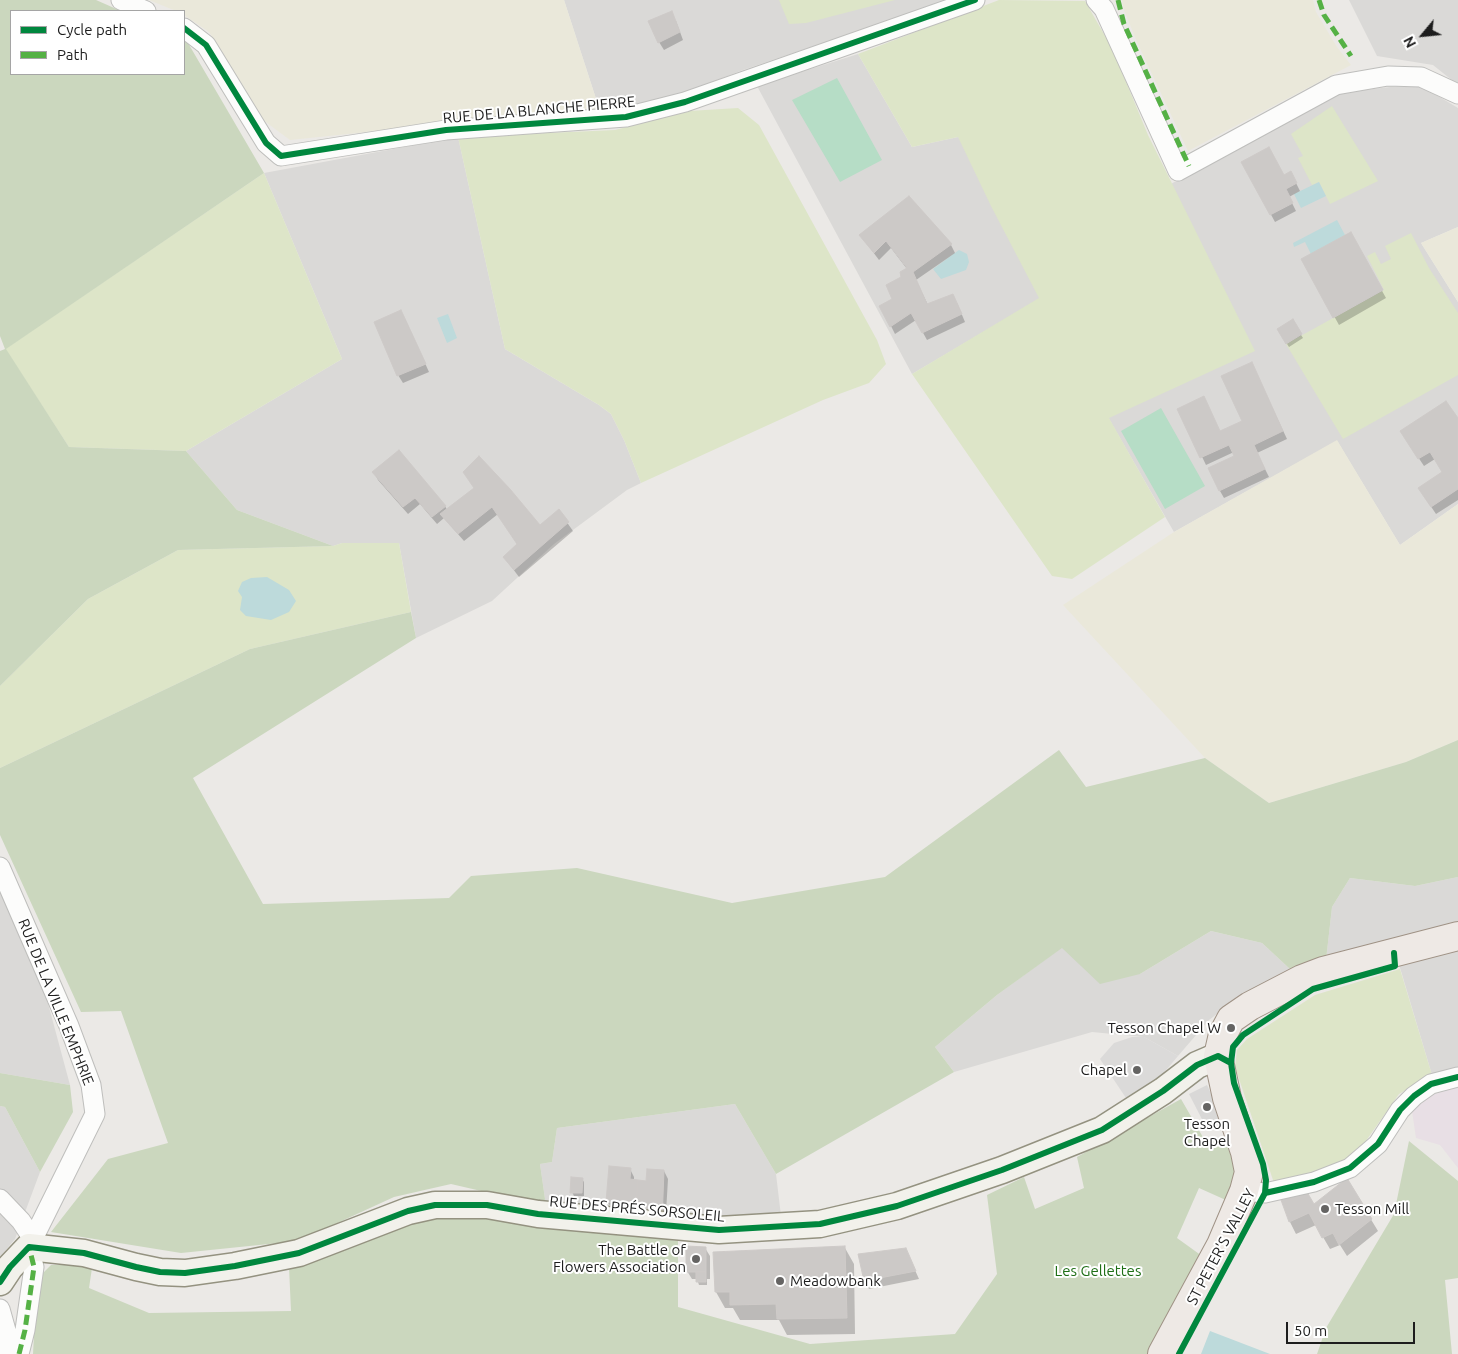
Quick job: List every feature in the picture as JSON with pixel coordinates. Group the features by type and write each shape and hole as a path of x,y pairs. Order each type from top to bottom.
{"main road":[{"path":"1162,1354 1221,1245 1244,1191 1249,1172 1218,1056 1223,1034 1231,1019 1250,1006 1302,979 1458,936"},
{"name":"RUE DES PRÉS SORSOLEIL","path":"31,1243 84,1254 136,1268 160,1272 185,1272 235,1266 299,1253 408,1211 435,1205 487,1205 538,1214 719,1230 820,1224 897,1206 1002,1170 1102,1130 1163,1091 1198,1065 1218,1056"},
{"path":"0,1282 10,1267 31,1243"}],"street":[{"path":"121,0 144,10"},
{"name":"RUE DE LA BLANCHE PIERRE","path":"185,29 206,45 266,143 280,156 446,130 626,117 685,102 975,0"},
{"path":"1096,0 1104,9 1178,172 1336,85 1388,76 1421,77 1458,94"},
{"name":"RUE DE LA VILLE EMPHRIE","path":"0,867 68,1026 91,1085 94,1114 31,1243"},
{"path":"1244,1191 1265,1193 1314,1182 1350,1168 1378,1144 1400,1110 1414,1096 1431,1084 1458,1077"},
{"path":"0,1199 21,1222 31,1243 34,1267 24,1330 18,1354"},
{"path":"0,1309 7,1334 3,1354"}],"shaded area":[{"path":"149,0 564,0 599,108 290,140 263,120 209,32 185,16 185,10 174,10"},
{"path":"564,0 950,0 743,70 683,93 624,110 599,108"},
{"path":"1122,0 1313,0 1316,12 1337,47 1351,65 1188,151 1137,42"},
{"path":"1349,0 1458,0 1458,85 1433,65 1377,56"},
{"path":"858,54 912,147 958,137 1169,185 1331,94 1390,87 1423,87 1458,108 1458,227 1421,243 1458,302 1458,504 1400,545 1337,441 1174,532 1040,299 912,374 757,86"},
{"path":"458,137 505,349 611,414 624,440 641,483 627,490 554,544 492,601 416,638 399,543 342,543 333,546 237,510 186,451 342,359 264,173"},
{"path":"1458,227 1458,302 1421,243"},
{"path":"1337,440 1400,545 1458,504 1458,740 1406,762 1269,803 1205,758 1063,605 1174,532"},
{"path":"1458,877 1458,926 1326,960 1332,907 1350,878 1415,886"},
{"path":"0,886 46,996 70,1085 0,1073"},
{"path":"1211,931 1262,943 1291,970 1230,1004 1209,1020 1178,1056 1144,1037 1092,1032 954,1072 935,1047 997,995 1062,947 1140,974"},
{"path":"1458,944 1458,1069 1432,1075 1398,961"},
{"name":"Chapel","path":"1132,1037 1144,1037 1178,1056 1156,1082 1130,1104 1100,1059 1114,1043"},
{"name":"Tesson Chapel","path":"1207,1085 1224,1121 1207,1129 1189,1094"},
{"path":"1458,1087 1458,1168 1440,1145 1416,1138 1412,1111 1432,1095"},
{"path":"735,1104 776,1174 781,1216 691,1222 546,1206 540,1164 552,1162 557,1128"},
{"path":"0,1106 5,1107 40,1172 15,1239 0,1257"}],"green space":[{"path":"0,0 96,0 119,10 10,10 10,75 185,75 185,42 188,43 264,173 6,349 69,447 186,451 237,510 333,546 178,550 88,599 0,686 0,351 5,349 0,336"},
{"path":"779,0 895,0 806,23 789,24"},
{"path":"999,0 1085,1 1112,48 1148,135 1255,351 1109,418 1165,517 1072,579 1052,576 912,374 1039,298 991,206 958,137 912,147 858,54"},
{"path":"837,78 882,160 840,182 792,100"},
{"path":"1332,106 1378,181 1330,204 1319,182 1312,185 1298,158 1303,156 1291,134"},
{"path":"738,108 759,125 877,340 886,364 869,383 823,400 641,483 624,440 611,414 505,349 458,137 615,130 689,111"},
{"path":"264,173 342,359 186,451 69,447 5,349"},
{"path":"1411,233 1429,268 1458,313 1458,375 1343,439 1286,344 1384,290 1367,256 1375,252 1381,264 1391,259 1385,246"},
{"path":"1161,408 1205,486 1165,509 1121,431"},
{"path":"342,543 399,543 411,612 250,649 0,768 0,686 88,599 178,550 333,546"},
{"path":"411,612 416,638 193,778 263,904 449,898 471,876 577,868 732,903 885,877 1059,750 1086,787 1205,758 1269,803 1406,762 1458,740 1458,877 1415,886 1350,878 1332,907 1326,960 1291,970 1262,943 1211,931 1140,974 1100,984 1062,948 997,995 935,1047 954,1072 776,1174 735,1104 557,1128 552,1162 540,1164 546,1206 451,1184 394,1197 298,1241 181,1253 51,1232 108,1159 168,1143 121,1011 81,1012 0,835 0,768 250,649"},
{"path":"1400,969 1432,1075 1399,1094 1356,1155 1317,1171 1274,1183 1235,1067 1237,1050 1247,1039 1315,995"},
{"path":"0,1073 70,1085 73,1112 40,1172 5,1107 0,1106"},
{"name":"Les Gellettes","path":"1181,1099 1204,1139 1230,1137 1237,1169 1228,1201 1199,1188 1177,1238 1202,1256 1147,1354 33,1354 37,1279 51,1265 92,1268 89,1288 149,1313 291,1311 289,1267 414,1218 475,1213 678,1241 678,1307 810,1344 955,1334 997,1274 987,1195 1024,1177 1035,1209 1084,1188 1077,1157"},
{"path":"1409,1141 1458,1181 1458,1278 1445,1280 1452,1354 1317,1354 1326,1328 1394,1214"}],"water":[{"path":"1319,182 1326,196 1301,208 1294,194"},
{"path":"1337,220 1345,235 1311,254 1305,242 1294,247 1293,243"},
{"path":"959,250 967,254 969,262 966,270 941,279 933,269"},
{"path":"448,314 457,338 447,343 437,318"},
{"path":"267,577 289,590 296,601 289,612 271,620 246,616 240,610 242,597 238,591 242,582 251,578"},
{"path":"1210,1331 1270,1354 1201,1354"}],"building":[{"path":"672,11 680,32 658,43 648,21"},
{"path":"1269,147 1284,175 1291,171 1297,183 1286,189 1293,203 1270,215 1241,162"},
{"path":"909,196 952,244 913,272 927,304 953,294 962,314 922,333 911,313 890,327 879,306 892,299 886,285 901,277 900,272 907,268 886,241 874,253 859,235"},
{"path":"1351,232 1383,290 1333,318 1301,259"},
{"path":"401,310 426,364 397,376 374,322"},
{"path":"1293,319 1302,334 1286,344 1277,329"},
{"path":"1252,362 1283,431 1254,445 1265,469 1219,491 1208,468 1234,456 1229,445 1200,458 1177,409 1204,396 1220,431 1242,421 1221,376"},
{"path":"1446,401 1458,418 1458,489 1431,507 1418,488 1442,472 1430,452 1418,459 1400,431"},
{"path":"399,450 446,506 432,517 415,498 403,507 372,472"},
{"path":"479,456 540,525 559,509 569,522 514,570 503,557 517,544 492,507 458,534 440,514 474,488 463,472"},
{"path":"609,1166 631,1168 630,1179 638,1180 636,1204 606,1202"},
{"path":"647,1169 664,1170 662,1222 644,1221 645,1205 636,1204 638,1180 646,1181"},
{"path":"571,1177 583,1178 582,1193 570,1193"},
{"name":"Tesson Mill","path":"1347,1178 1372,1219 1339,1245 1333,1233 1322,1238 1309,1213 1289,1222 1281,1200 1307,1192 1314,1204"},
{"name":"The Battle of Flowers Association","path":"686,1246 706,1247 706,1272 686,1272"},
{"name":"Meadowbank","path":"845,1246 847,1318 777,1319 776,1304 730,1305 730,1292 715,1292 713,1252"},
{"path":"906,1248 916,1271 864,1281 858,1254"},
{"path":"696,1272 706,1272 706,1282 696,1282"}],"marked path":[{"path":"1118,0 1124,24 1189,166"},
{"path":"1319,0 1324,15 1351,56"},
{"path":"19,1354 25,1330 34,1267 29,1247"}],"cycle path":[{"path":"185,29 206,45 266,143 281,156 446,130 626,117 685,102 975,0"},
{"path":"1231,1063 1233,1047 1243,1035 1313,989 1395,966 1394,953"},
{"name":"ST PETER'S VALLEY","path":"0,1282 10,1267 29,1247 84,1253 160,1272 185,1273 235,1266 299,1253 408,1211 435,1205 487,1205 538,1214 719,1230 820,1224 897,1206 1002,1170 1102,1130 1163,1091 1197,1065 1218,1056 1231,1063 1234,1083 1263,1164 1266,1180 1265,1193 1179,1354"},
{"name":"ST PETER'S VALLEY","path":"1265,1193 1314,1182 1350,1168 1378,1144 1400,1110 1414,1096 1431,1084 1458,1077"}],"place":[{"name":"Tesson Chapel W","path":"1231,1028"},
{"name":"Chapel","path":"1137,1070"},
{"name":"Tesson Chapel","path":"1207,1107"},
{"name":"Tesson Mill","path":"1325,1209"},
{"name":"The Battle of Flowers Association","path":"696,1259"},
{"name":"Meadowbank","path":"780,1281"}]}
